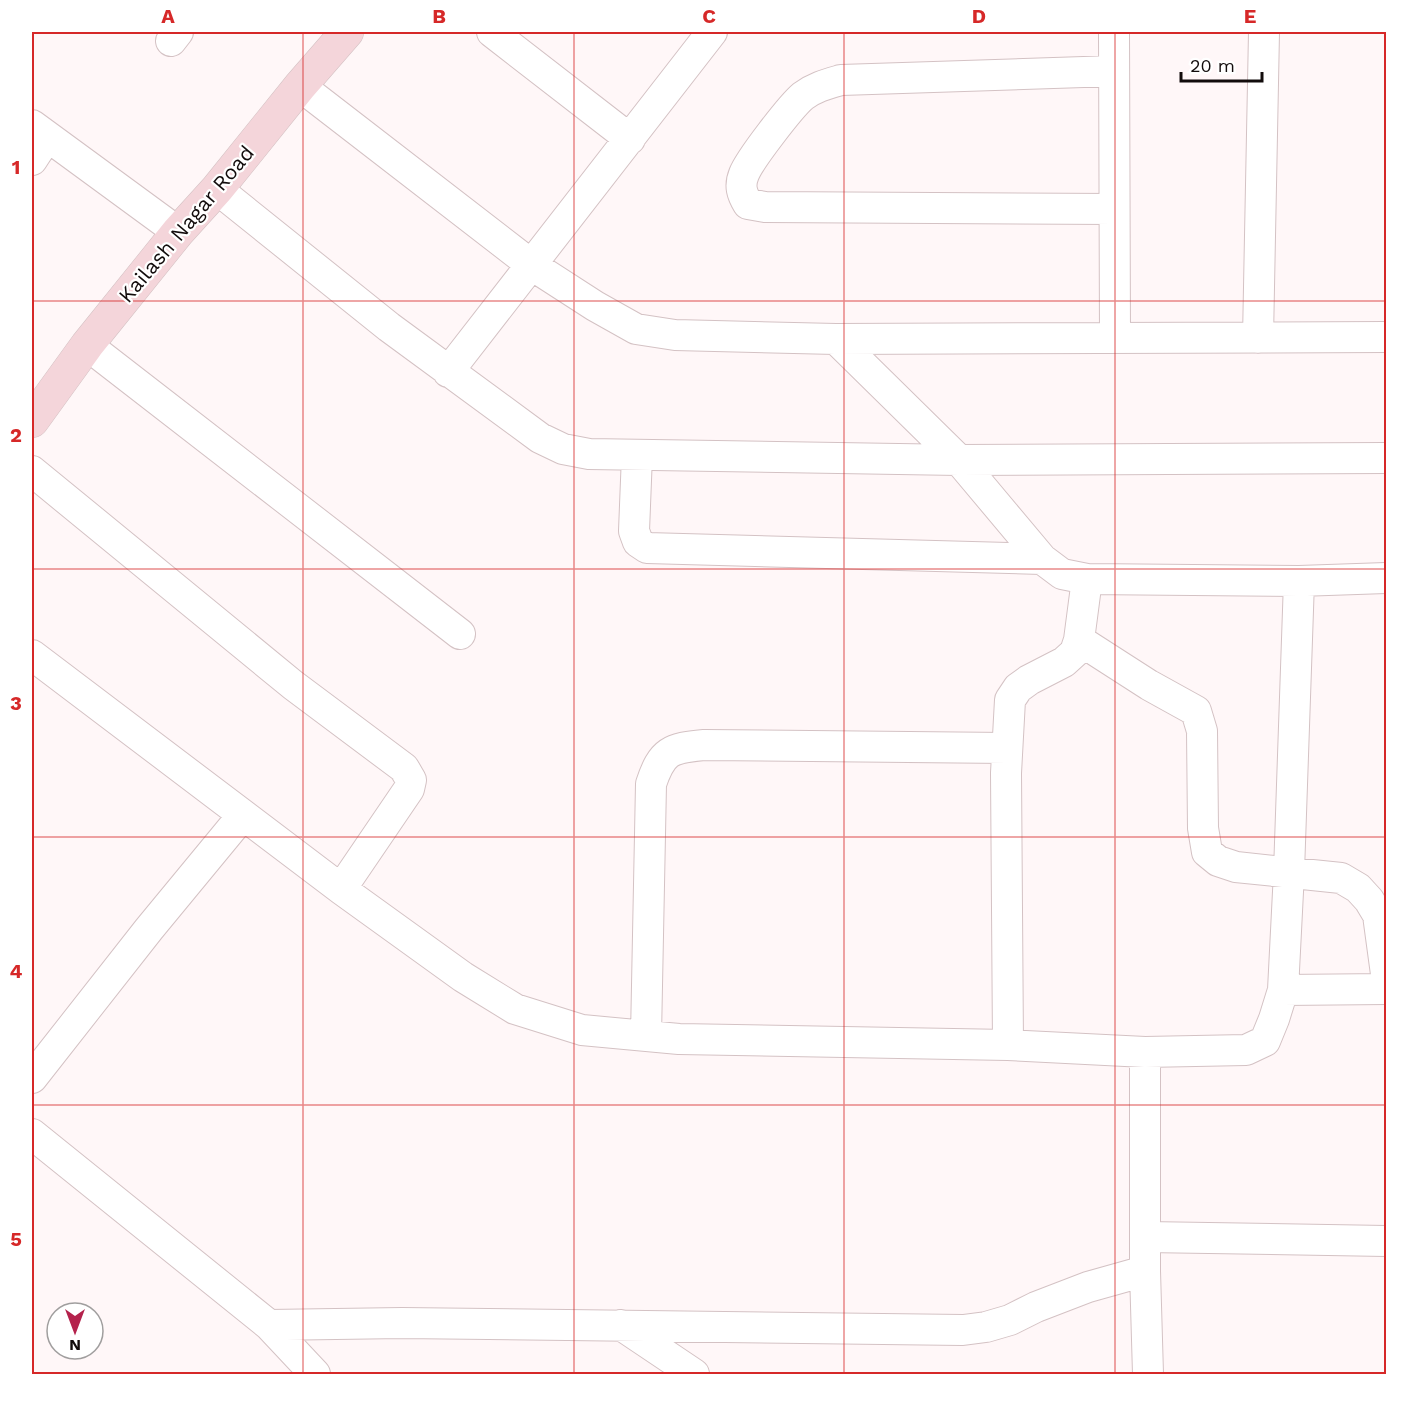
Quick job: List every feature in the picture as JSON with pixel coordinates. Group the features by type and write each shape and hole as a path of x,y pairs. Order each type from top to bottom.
{"street":[{"name":"Kailash Nagar Road","path":"32,422 87,345 178,232 217,189 347,32"},
{"path":"492,32 630,139"},
{"path":"448,372 712,32"},
{"path":"1114,32 1115,337"},
{"path":"1258,338 1264,32"},
{"path":"1114,71 841,80 818,86 801,98 765,142 744,174 741,191 748,204 765,207 1114,209"},
{"path":"300,86 532,266 636,329 675,335 836,339 1386,337"},
{"path":"37,140 178,232"},
{"path":"217,189 448,372 540,438 562,449 589,454 958,460 1386,458"},
{"path":"836,339 958,460 1042,559 1062,574 1088,579 1299,581 1386,578"},
{"path":"87,345 460,634"},
{"path":"637,455 634,531 638,542 647,548 1042,559"},
{"path":"32,471 293,685 404,768 411,780 409,789 340,889"},
{"path":"1008,1045 1007,748 1010,700 1018,688 1064,662 1075,652 1079,640 1088,579"},
{"path":"32,656 340,889 463,977 515,1009 582,1030 646,1036 723,1040 1008,1045 1146,1052 1246,1050 1265,1041 1282,990 1289,872 1299,581"},
{"path":"1079,640 1149,685 1196,711 1202,731 1203,828 1207,852 1218,861 1236,867 1341,878 1358,888 1378,915 1386,974"},
{"path":"646,1036 651,784 659,762 677,747 716,745 1007,748"},
{"path":"32,1078 149,929 243,815"},
{"path":"1282,990 1386,989"},
{"path":"1146,1052 1145,1271 1148,1374"},
{"path":"32,1134 268,1325 315,1374"},
{"path":"1146,1237 1386,1241"},
{"path":"268,1325 402,1323 963,1330 986,1327 1010,1320 1036,1307 1088,1287 1145,1271"},
{"path":"621,1325 694,1374"}]}
